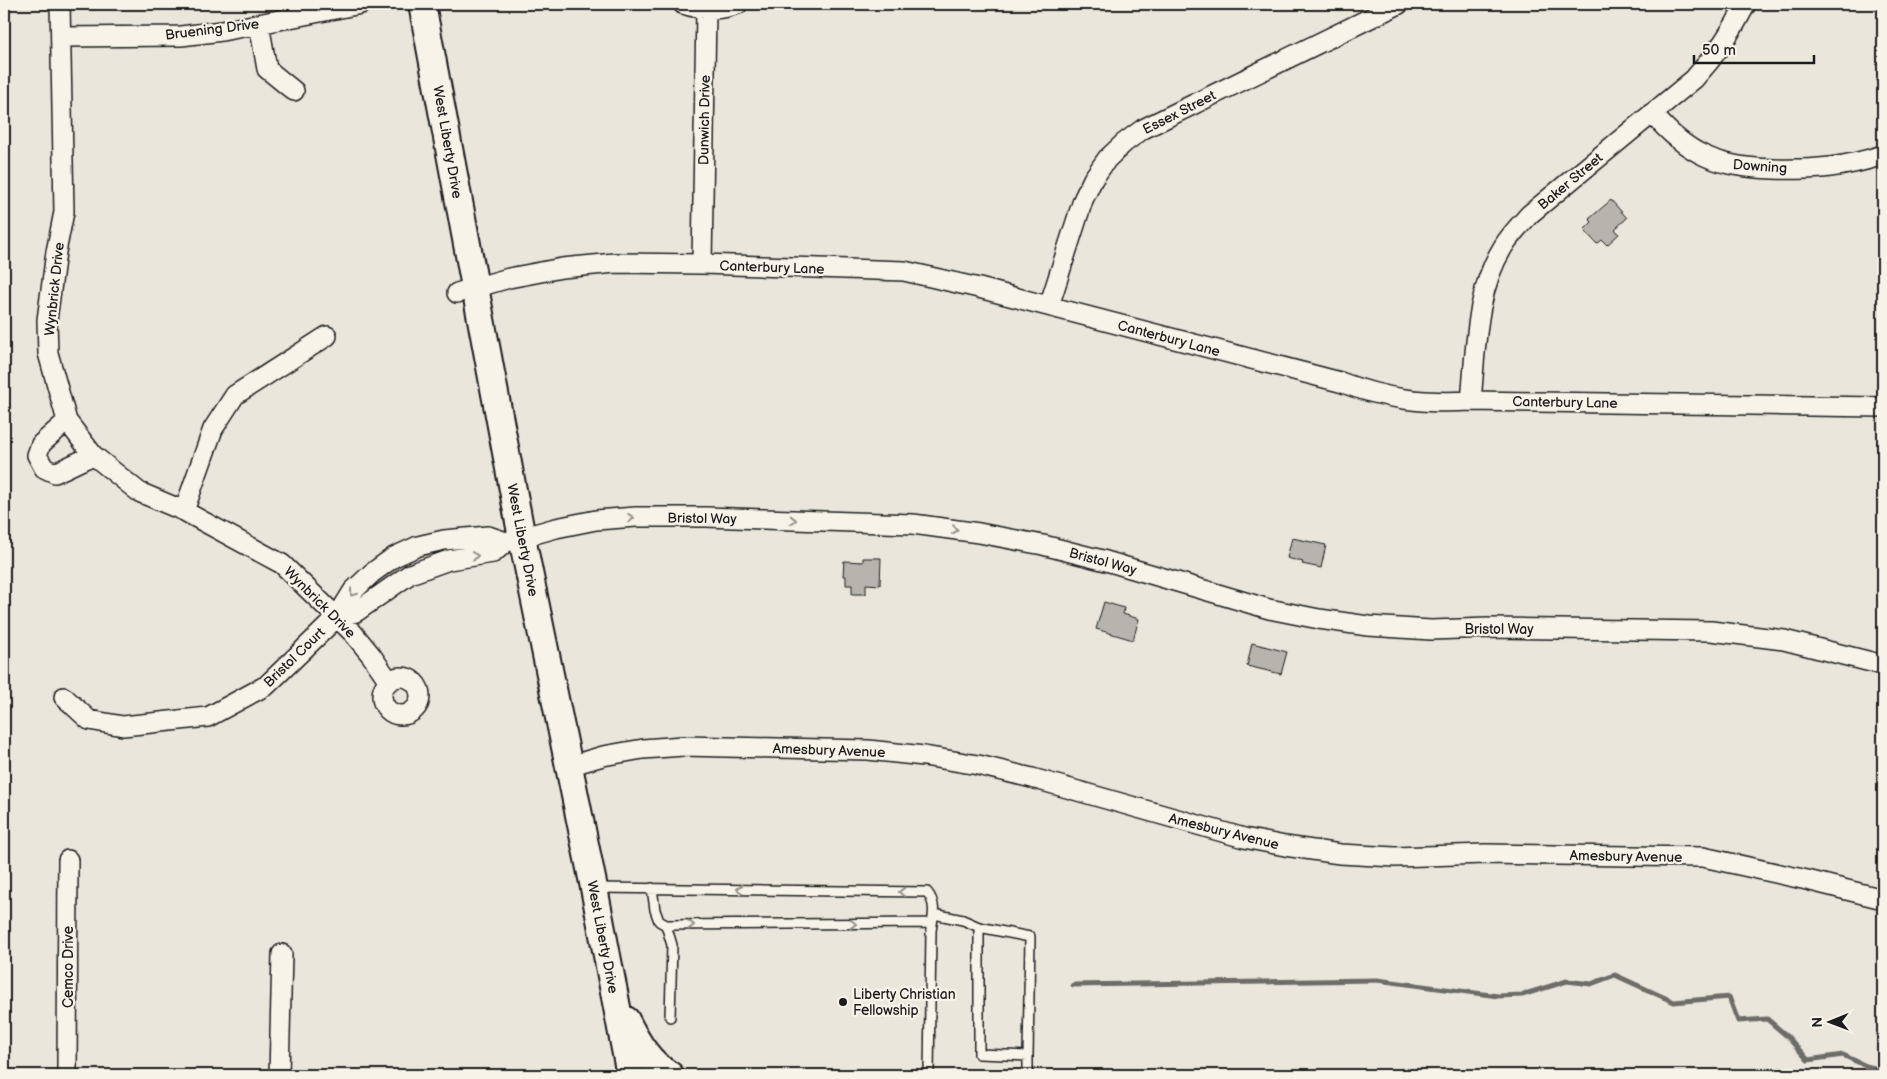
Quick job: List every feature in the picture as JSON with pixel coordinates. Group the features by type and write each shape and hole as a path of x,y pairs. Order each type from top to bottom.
{"main road":[{"name":"West Liberty Drive","path":"422,4 466,291 514,540 569,766 630,1075"},
{"path":"616,1000 635,1039 657,1067 670,1075"}],"street":[{"name":"Wynbrick Drive","path":"60,4 64,212 56,252 47,320 48,353 67,421 93,455 139,492 184,511 282,564 337,617 371,655 389,682"},
{"name":"Bruening Drive","path":"60,37 181,36 222,31 361,4"},
{"path":"682,4 706,10 738,4"},
{"name":"Essex Street","path":"1048,306 1086,193 1093,178 1107,159 1124,142 1143,129 1399,4"},
{"name":"Baker Street","path":"1471,401 1485,287 1492,267 1502,248 1530,214 1694,79 1717,53 1736,24 1746,4"},
{"name":"Dunwich Drive","path":"702,264 706,10"},
{"path":"259,24 267,69 294,91"},
{"name":"Downing","path":"1652,113 1667,130 1685,145 1705,157 1727,164 1750,168 1813,170 1846,166 1883,155"},
{"name":"Canterbury Lane","path":"466,291 510,278 562,268 615,263 904,271 979,288 1340,382 1391,398 1426,402 1883,407"},
{"path":"184,511 213,428 235,395 328,336"},
{"path":"67,421 41,444 37,455 44,468 55,473 93,455"},
{"name":"Bristol Way","path":"337,617 356,612 374,585 410,574 414,561 449,560 493,553 514,540 556,528 596,520 636,517 706,517 913,524 979,533 1043,545 1106,561 1269,609 1352,624 1431,630 1488,628 1711,631 1748,634 1784,640 1883,665"},
{"path":"414,561 418,546 444,540 488,536 514,540"},
{"name":"Bristol Court","path":"64,697 89,720 123,726 208,717 267,686 337,617"},
{"name":"Amesbury Avenue","path":"569,766 603,756 643,749 683,746 868,750 924,756 978,765 1032,778 1244,838 1285,846 1340,854 1395,857 1485,854 1703,857 1883,899"},
{"name":"Cemco Drive","path":"67,1075 68,860"},
{"path":"278,1075 282,954"}],"lane":[{"path":"444,540 449,560"},
{"path":"594,888 927,892 932,898 933,919 929,1075"},
{"path":"652,888 657,916 659,921 666,925 933,919 963,920 979,927 1030,937 1028,1075"},
{"path":"666,925 672,947 670,1017"},
{"path":"979,927 979,1054 1028,1056"}],"building":[{"path":"1611,200 1627,218 1615,229 1619,234 1607,245 1602,240 1597,244 1584,230 1592,222 1589,219"},
{"path":"1292,538 1326,545 1321,568 1302,564 1303,562 1287,558"},
{"path":"863,558 881,558 880,585 866,584 866,594 852,594 852,585 846,585 846,576 843,576 844,561 863,562"},
{"path":"1104,602 1124,608 1123,614 1139,619 1133,640 1096,629"},
{"path":"1252,643 1287,652 1281,674 1247,666"}],"waterway":[{"path":"1073,985 1377,980 1498,996 1522,995 1567,981 1591,984 1615,975 1674,1002 1729,997 1738,1021 1767,1019 1787,1036 1808,1060 1843,1055 1866,1066 1883,1070"}],"place":[{"name":"Liberty Christian Fellowship","path":"843,1002"}]}
